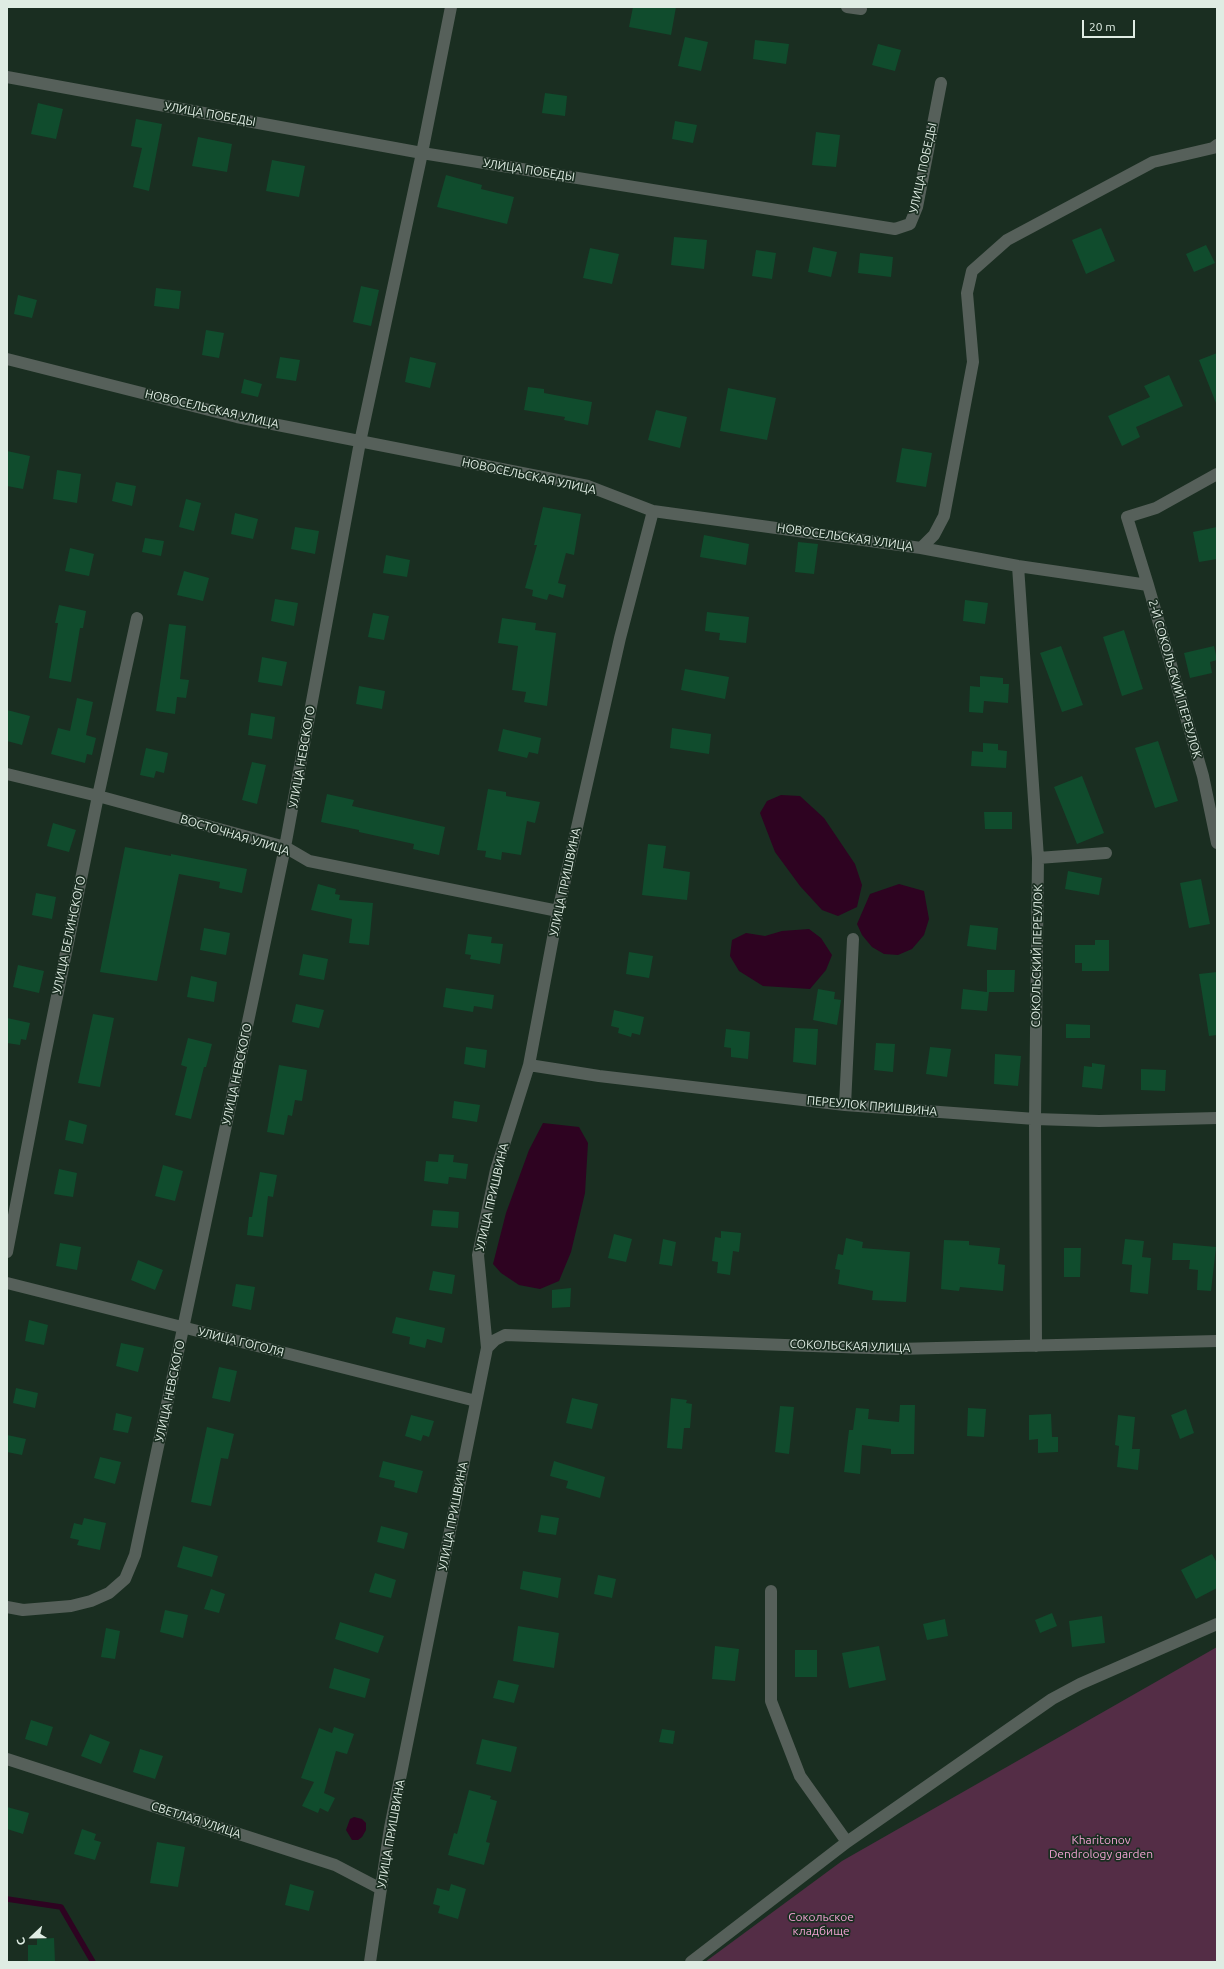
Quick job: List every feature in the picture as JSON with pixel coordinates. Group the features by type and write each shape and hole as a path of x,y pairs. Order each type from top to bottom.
{"street":[{"name":"УЛИЦА НЕВСКОГО","path":"7,1607 23,1610 71,1606 91,1601 109,1593 125,1578 135,1555 285,848 360,442 422,153 451,7"},
{"path":"847,7 861,9"},
{"name":"УЛИЦА ПОБЕДЫ","path":"7,77 422,153 895,229 910,224 916,207 941,83"},
{"path":"921,548 934,535 944,516 973,362 967,293 972,271 1007,240 1153,162 1213,148 1217,145"},
{"name":"НОВОСЕЛЬСКАЯ УЛИЦА","path":"7,359 237,417 588,486 653,511 921,548 1018,566 1148,585"},
{"name":"2-Й СОКОЛЬСКИЙ ПЕРЕУЛОК","path":"1217,474 1156,508 1127,517 1203,776 1217,841"},
{"name":"УЛИЦА ПРИШВИНА","path":"370,1962 390,1828 487,1348 478,1255 496,1170 529,1065 558,911 620,638 653,511"},
{"name":"СОКОЛЬСКИЙ ПЕРЕУЛОК","path":"1018,566 1038,858 1035,1120 1036,1346"},
{"name":"УЛИЦА БЕЛИНСКОГО","path":"7,1252 43,1065 98,796 138,618"},
{"name":"ВОСТОЧНАЯ УЛИЦА","path":"7,774 98,796 285,848 309,861 558,911"},
{"path":"1038,858 1106,853"},
{"path":"845,1104 853,939"},
{"name":"ПЕРЕУЛОК ПРИШВИНА","path":"529,1065 599,1076 845,1104 1035,1120 1099,1121 1217,1118"},
{"name":"УЛИЦА ГОГОЛЯ","path":"7,1283 476,1400"},
{"name":"СОКОЛЬСКАЯ УЛИЦА","path":"487,1348 496,1340 505,1335 897,1349 1217,1344"},
{"path":"771,1592 771,1701 800,1776 847,1842"},
{"path":"691,1962 847,1842 1052,1699 1080,1684 1217,1624"},
{"name":"СВЕТЛАЯ УЛИЦА","path":"7,1759 335,1865 381,1889"}],"green space":[{"name":"Kharitonov Dendrology garden","path":"1217,1647 1217,1962 705,1962 842,1861"}],"shaded area":[{"path":"781,795 800,796 824,818 855,864 862,885 857,907 838,916 822,910 800,886 775,852 760,813 767,801"},
{"path":"899,884 924,891 929,919 924,935 912,949 898,955 884,954 872,947 862,935 857,924 870,894"},
{"path":"809,929 821,938 832,955 826,970 810,989 763,986 739,971 730,956 732,940 746,933 765,936 782,931"},
{"path":"543,1123 579,1127 588,1143 585,1193 571,1252 559,1281 540,1289 519,1285 501,1273 493,1264 506,1213 529,1150"},
{"path":"354,1817 362,1819 366,1823 366,1830 362,1837 358,1840 352,1840 346,1830 350,1819"}],"building":[{"path":"633,7 676,7 671,35 629,27"},
{"path":"685,37 708,42 701,71 678,66"},
{"path":"755,40 789,44 786,64 753,59"},
{"path":"878,44 901,50 895,71 872,65"},
{"path":"545,93 567,96 565,116 542,113"},
{"path":"38,103 63,109 56,139 31,134"},
{"path":"136,119 162,124 149,191 133,187 142,148 131,146"},
{"path":"675,121 697,125 693,143 672,139"},
{"path":"816,132 840,135 836,167 812,165"},
{"path":"198,137 232,144 227,172 192,166"},
{"path":"272,160 305,166 299,197 266,191"},
{"path":"446,175 482,185 481,189 514,197 507,224 437,207"},
{"path":"1101,228 1115,261 1086,274 1072,240"},
{"path":"674,237 707,240 704,269 671,265"},
{"path":"1206,245 1215,263 1194,272 1186,254"},
{"path":"813,247 837,252 831,277 808,272"},
{"path":"590,248 619,254 612,284 583,278"},
{"path":"756,250 776,253 772,279 752,276"},
{"path":"860,253 893,257 891,277 858,273"},
{"path":"361,286 379,290 371,326 353,322"},
{"path":"156,288 181,291 179,309 154,306"},
{"path":"18,295 37,300 32,318 14,314"},
{"path":"206,330 224,333 219,358 202,355"},
{"path":"1217,353 1217,403 1216,403 1199,360"},
{"path":"280,357 300,360 296,381 276,378"},
{"path":"410,357 436,363 430,388 405,382"},
{"path":"1169,375 1183,406 1136,427 1140,437 1122,446 1108,416 1150,397 1144,386"},
{"path":"244,379 262,384 258,397 241,393"},
{"path":"528,387 544,389 544,393 592,402 588,425 564,420 565,417 524,410"},
{"path":"728,388 776,398 767,440 720,431"},
{"path":"656,410 687,417 680,448 648,440"},
{"path":"902,448 932,453 926,487 896,482"},
{"path":"7,451 30,456 23,489 7,486"},
{"path":"57,470 81,474 77,503 53,499"},
{"path":"116,482 136,486 132,506 112,501"},
{"path":"186,499 201,503 194,531 179,527"},
{"path":"543,507 581,514 574,555 566,553 558,583 566,585 563,598 549,594 547,600 532,596 533,590 525,588 537,545 534,545"},
{"path":"235,513 258,519 253,539 231,534"},
{"path":"295,527 319,531 315,554 291,549"},
{"path":"1217,527 1217,559 1199,562 1193,532"},
{"path":"704,535 749,544 746,565 700,557"},
{"path":"145,538 164,541 161,556 142,552"},
{"path":"798,542 818,544 814,574 795,572"},
{"path":"70,548 94,554 89,576 65,571"},
{"path":"386,555 410,560 407,577 383,573"},
{"path":"184,571 209,578 203,601 177,595"},
{"path":"275,599 298,603 294,626 271,621"},
{"path":"965,600 988,603 985,624 963,621"},
{"path":"59,605 86,611 83,628 80,628 71,682 49,678 58,623 55,623"},
{"path":"707,612 749,617 746,643 719,640 720,633 705,631"},
{"path":"373,613 389,616 384,640 368,637"},
{"path":"502,618 536,623 535,630 556,633 547,706 524,702 526,692 512,690 518,646 498,643"},
{"path":"169,624 186,626 180,679 189,680 186,698 177,697 175,714 156,711"},
{"path":"1124,630 1143,689 1122,696 1103,637"},
{"path":"1061,646 1083,705 1062,712 1040,653"},
{"path":"1214,646 1217,660 1210,662 1212,673 1190,678 1184,653"},
{"path":"262,657 287,662 282,686 258,682"},
{"path":"685,669 729,677 725,699 681,690"},
{"path":"980,676 1003,678 1003,684 1009,684 1008,703 984,701 983,713 969,712 970,686 980,687"},
{"path":"359,686 385,691 382,709 356,704"},
{"path":"77,698 93,702 86,735 96,738 92,755 87,754 85,763 51,754 58,728 70,731"},
{"path":"7,710 30,716 22,745 7,741"},
{"path":"251,713 275,717 272,739 248,735"},
{"path":"672,728 711,734 709,754 670,748"},
{"path":"503,729 541,738 538,754 529,752 527,758 498,751"},
{"path":"1158,741 1178,801 1155,808 1135,748"},
{"path":"983,743 998,744 998,750 1007,751 1006,768 971,766 972,751 983,752"},
{"path":"146,748 168,753 164,773 156,771 154,778 140,775"},
{"path":"252,762 266,765 257,804 242,800"},
{"path":"1082,776 1104,833 1077,844 1054,787"},
{"path":"488,789 506,792 506,796 540,802 535,823 527,821 521,855 502,852 501,860 485,857 486,851 477,850"},
{"path":"327,794 354,800 352,806 445,827 439,855 413,849 414,844 321,822"},
{"path":"984,812 1012,812 1012,829 985,829"},
{"path":"53,823 76,830 69,852 47,846"},
{"path":"648,844 666,846 663,868 690,872 687,900 642,895"},
{"path":"125,847 171,856 171,854 247,869 242,893 219,888 220,882 179,874 157,981 100,972"},
{"path":"1068,871 1102,878 1099,895 1065,889"},
{"path":"1201,879 1210,924 1189,928 1180,883"},
{"path":"318,884 336,889 335,894 340,895 339,900 373,903 369,945 349,943 352,919 311,910"},
{"path":"36,893 56,897 52,919 32,915"},
{"path":"970,925 998,928 996,950 967,946"},
{"path":"204,928 230,933 226,955 200,950"},
{"path":"468,934 492,937 491,943 503,944 500,964 470,959 471,955 465,954"},
{"path":"1095,940 1109,940 1109,971 1082,971 1082,963 1075,963 1075,945 1095,945"},
{"path":"629,952 653,956 649,978 626,974"},
{"path":"303,954 328,959 324,980 299,975"},
{"path":"18,965 44,971 39,993 13,987"},
{"path":"987,970 1015,970 1014,992 989,992 987,1011 961,1009 963,989 987,992"},
{"path":"1217,972 1217,1035 1209,1036 1199,974"},
{"path":"191,976 217,982 214,1002 187,997"},
{"path":"446,988 494,995 492,1009 474,1006 473,1012 443,1007"},
{"path":"818,989 835,992 834,999 841,1000 837,1025 813,1020"},
{"path":"296,1004 324,1010 319,1028 292,1022"},
{"path":"614,1010 644,1017 640,1035 632,1033 631,1037 618,1033 619,1028 611,1026"},
{"path":"93,1014 114,1018 100,1087 78,1083"},
{"path":"7,1018 30,1023 26,1040 21,1039 20,1045 7,1043"},
{"path":"1066,1024 1090,1025 1090,1038 1066,1038"},
{"path":"795,1028 818,1029 816,1065 793,1062"},
{"path":"726,1029 750,1032 748,1059 731,1057 731,1048 724,1047"},
{"path":"188,1038 212,1044 206,1067 204,1067 191,1119 175,1115 187,1067 181,1065"},
{"path":"876,1043 895,1044 893,1072 874,1070"},
{"path":"466,1047 487,1050 485,1068 464,1064"},
{"path":"930,1047 951,1049 947,1077 926,1074"},
{"path":"995,1054 1021,1056 1018,1086 994,1084"},
{"path":"1092,1063 1105,1065 1102,1089 1082,1087 1084,1066 1092,1067"},
{"path":"279,1065 307,1070 302,1101 295,1100 292,1116 288,1115 284,1135 267,1132"},
{"path":"1141,1069 1166,1070 1165,1091 1141,1090"},
{"path":"454,1101 480,1105 477,1122 452,1118"},
{"path":"69,1120 87,1125 83,1144 65,1140"},
{"path":"439,1154 454,1155 453,1162 468,1164 466,1179 449,1177 448,1184 424,1181 426,1161 438,1162"},
{"path":"163,1165 183,1171 175,1201 155,1196"},
{"path":"59,1169 77,1173 73,1197 54,1194"},
{"path":"260,1172 277,1175 273,1197 268,1196 263,1237 247,1235 249,1217 252,1217"},
{"path":"433,1210 459,1212 458,1228 431,1226"},
{"path":"721,1231 741,1233 739,1252 733,1251 730,1275 717,1273 718,1262 712,1261 715,1237 721,1238"},
{"path":"614,1234 632,1239 626,1262 608,1258"},
{"path":"846,1238 863,1242 862,1248 910,1252 906,1302 872,1300 873,1291 838,1284 840,1270 835,1269 838,1254 843,1255"},
{"path":"663,1239 676,1242 672,1266 659,1264"},
{"path":"1125,1239 1144,1241 1142,1257 1151,1258 1148,1294 1130,1292 1132,1265 1122,1264"},
{"path":"944,1240 969,1241 969,1245 1000,1248 998,1264 1005,1265 1003,1291 960,1287 959,1291 941,1289"},
{"path":"60,1243 81,1247 77,1270 56,1266"},
{"path":"1173,1243 1216,1247 1211,1291 1197,1290 1198,1270 1189,1269 1190,1260 1172,1260"},
{"path":"1064,1248 1081,1248 1080,1277 1064,1277"},
{"path":"138,1260 163,1270 155,1290 131,1280"},
{"path":"433,1271 455,1275 452,1294 429,1290"},
{"path":"236,1284 255,1287 251,1310 232,1306"},
{"path":"571,1288 570,1307 552,1308 552,1290"},
{"path":"396,1317 445,1328 442,1343 427,1339 425,1348 409,1344 410,1337 392,1333"},
{"path":"29,1320 48,1325 44,1345 25,1341"},
{"path":"121,1343 144,1348 138,1372 116,1366"},
{"path":"219,1367 237,1371 230,1402 212,1398"},
{"path":"16,1388 38,1393 35,1408 13,1403"},
{"path":"572,1398 598,1404 592,1429 566,1423"},
{"path":"671,1398 687,1400 686,1403 692,1404 690,1428 684,1428 682,1449 667,1448"},
{"path":"900,1405 915,1405 914,1454 891,1454 891,1449 862,1445 860,1474 844,1472 849,1430 853,1430 856,1408 869,1409 868,1419 899,1422"},
{"path":"780,1406 794,1407 789,1454 775,1452"},
{"path":"968,1408 986,1409 984,1437 967,1436"},
{"path":"1186,1409 1194,1433 1180,1439 1171,1415"},
{"path":"116,1413 132,1417 128,1433 113,1430"},
{"path":"1051,1414 1052,1437 1058,1437 1058,1452 1038,1453 1038,1439 1029,1440 1029,1415"},
{"path":"411,1415 434,1421 429,1437 423,1435 421,1441 405,1436"},
{"path":"1118,1415 1135,1417 1132,1449 1140,1449 1138,1470 1117,1467 1119,1446 1115,1445"},
{"path":"207,1427 234,1434 228,1459 221,1458 211,1506 191,1502"},
{"path":"7,1435 26,1439 22,1455 7,1452"},
{"path":"100,1457 121,1462 115,1484 94,1478"},
{"path":"383,1461 423,1471 417,1493 394,1487 395,1481 379,1477"},
{"path":"554,1461 605,1477 600,1498 566,1488 568,1481 550,1476"},
{"path":"541,1515 559,1518 556,1535 538,1532"},
{"path":"84,1518 106,1523 100,1550 77,1545 79,1540 70,1538 74,1523 82,1525"},
{"path":"381,1526 408,1533 404,1549 377,1542"},
{"path":"183,1546 218,1556 212,1577 177,1567"},
{"path":"1212,1554 1217,1563 1217,1588 1196,1599 1181,1570"},
{"path":"523,1571 561,1578 558,1598 520,1589"},
{"path":"375,1573 396,1580 391,1598 369,1592"},
{"path":"598,1575 616,1579 612,1598 594,1594"},
{"path":"211,1589 225,1594 219,1613 204,1609"},
{"path":"165,1610 188,1615 183,1638 160,1632"},
{"path":"1052,1613 1057,1626 1040,1633 1035,1620"},
{"path":"1102,1616 1105,1643 1072,1647 1069,1621"},
{"path":"945,1619 948,1636 927,1640 923,1624"},
{"path":"340,1622 384,1636 378,1653 335,1639"},
{"path":"518,1626 559,1633 554,1668 513,1661"},
{"path":"106,1628 120,1631 115,1659 101,1657"},
{"path":"715,1646 739,1649 735,1681 712,1679"},
{"path":"879,1646 886,1680 849,1688 842,1653"},
{"path":"795,1650 817,1650 817,1677 795,1677"},
{"path":"334,1668 370,1679 365,1698 329,1688"},
{"path":"498,1680 519,1685 514,1703 493,1698"},
{"path":"31,1720 53,1727 47,1746 25,1739"},
{"path":"334,1727 354,1734 347,1754 336,1751 324,1793 335,1798 328,1812 320,1808 318,1813 302,1806 314,1782 301,1778 319,1728 332,1733"},
{"path":"662,1729 675,1731 673,1744 659,1742"},
{"path":"90,1734 110,1742 101,1764 81,1756"},
{"path":"482,1739 517,1747 511,1772 476,1764"},
{"path":"140,1749 163,1756 155,1779 133,1772"},
{"path":"469,1790 491,1796 490,1799 497,1801 486,1842 490,1843 484,1865 448,1855 454,1833 457,1834"},
{"path":"7,1807 29,1813 23,1834 7,1829"},
{"path":"82,1829 96,1834 94,1840 101,1842 95,1860 74,1854"},
{"path":"157,1842 185,1847 178,1887 150,1883"},
{"path":"290,1884 314,1891 309,1911 285,1905"},
{"path":"451,1884 466,1889 458,1919 438,1913 440,1906 433,1904 437,1888 449,1891"},
{"path":"54,1938 55,1962 28,1962 28,1945 37,1945 37,1939"}],"waterway":[{"path":"7,1899 61,1907 93,1962"}],"park label":[{"name":"Сокольское кладбище","path":"821,1924"}]}
